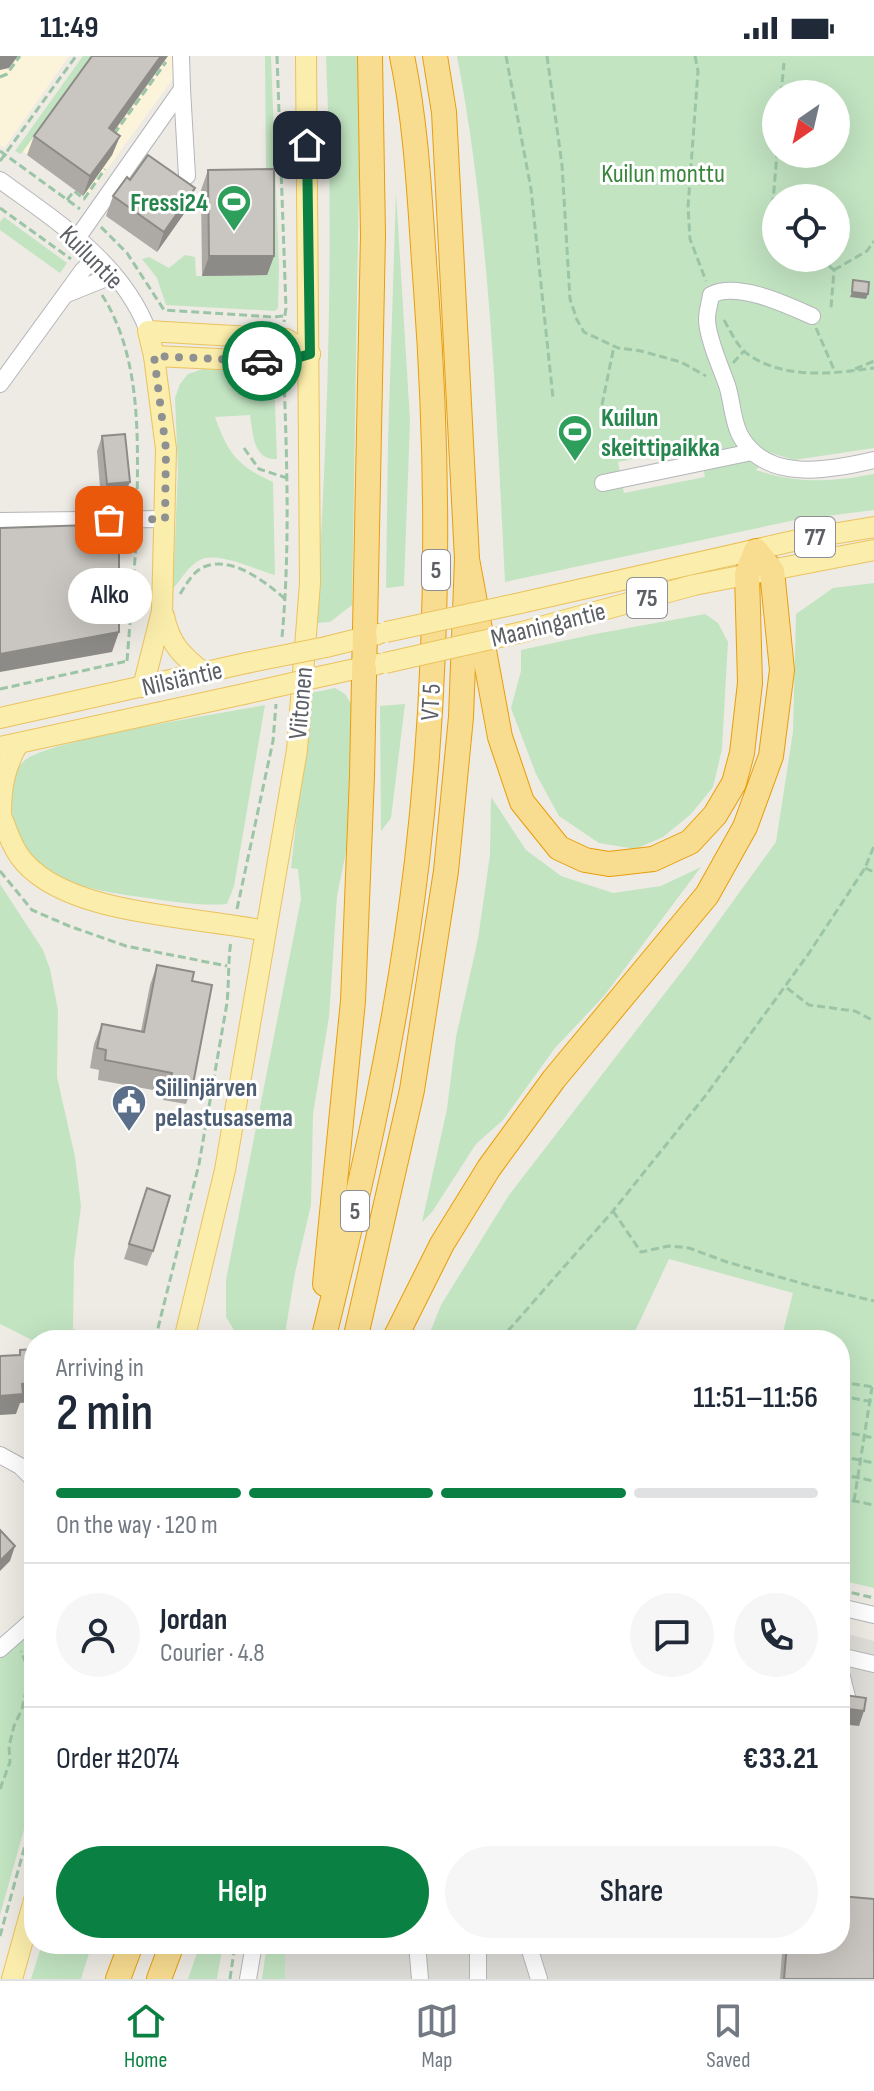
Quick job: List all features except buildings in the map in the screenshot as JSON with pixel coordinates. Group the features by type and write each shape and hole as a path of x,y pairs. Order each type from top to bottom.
{"highway":[{"path":"322,1330 353,1001 362,776 374,666 370,56"},
{"name":"VT 5","path":"324,1330 353,1221 383,1082 417,863 430,713 436,561 432,363 412,106 402,56"},
{"name":"VT 5","path":"357,1330 412,1090 448,855 461,717 467,559 444,112 435,56"},
{"path":"399,1330 442,1244 489,1168 554,1079 707,895 745,827 771,756 782,670 772,571 756,551 747,574 750,683 742,753 734,783 715,815 690,842 653,859 609,864 585,860 559,848 522,802 500,737 467,559"},
{"path":"118,1979 127,1954"},
{"path":"159,1979 168,1954"}],"main road":[{"name":"Viitonen","path":"186,1330 225,1170 297,750 310,583 306,56"},
{"path":"148,331 286,339 310,354"},
{"name":"Kuiluntie","path":"148,331 166,449 165,519 171,609"},
{"path":"154,356 283,362 310,354"},
{"name":"Maaningantie","path":"375,635 802,539 874,527"},
{"name":"Maaningantie","path":"374,666 522,632 694,585 874,550"},
{"path":"143,687 171,609"},
{"path":"171,609 168,636 204,673"},
{"name":"Nilsiäntie","path":"0,718 375,635"},
{"name":"Nilsiäntie","path":"9,746 374,666"},
{"path":"9,746 9,759 1,784 1,815 13,846 23,861 61,890 126,909 265,931"},
{"path":"12,1979 24,1936"}],"street":[{"path":"174,58 182,89 187,176"},
{"path":"78,237 182,89"},
{"name":"Kuiluntie","path":"0,180 78,237 114,275 148,331"},
{"path":"0,384 62,297 89,276 97,257"},
{"path":"89,276 114,275"},
{"path":"810,318 743,291 720,290 711,295 707,322 732,400 739,433 752,452 794,469 828,470 874,460"},
{"path":"603,483 752,452"},
{"path":"0,521 165,519"},
{"path":"0,1455 24,1470"},
{"path":"850,1609 874,1615"},
{"path":"0,1649 24,1628"},
{"path":"850,1658 874,1664"},
{"path":"248,1979 252,1954"},
{"path":"418,1954 420,1979"},
{"path":"478,1954 478,1979"},
{"path":"531,1954 539,1979"}],"path":[{"path":"0,77 7,74 20,56"},
{"path":"0,161 2,153 76,56"},
{"path":"506,56 531,189 553,398"},
{"path":"547,56 562,165 570,299 577,320 584,332 614,346 681,362"},
{"path":"695,56 698,71 688,207 690,239 721,316 744,351 776,368 788,372 850,372 874,368"},
{"path":"114,134 174,58"},
{"path":"782,80 784,63"},
{"path":"2,153 92,218 127,253 164,310 284,316"},
{"path":"67,200 74,191 84,199 107,167"},
{"path":"0,208 89,276 119,330 130,372 138,456 127,661"},
{"path":"850,261 867,251 874,241"},
{"path":"831,308 834,272"},
{"path":"810,318 835,372"},
{"path":"602,405 614,346"},
{"path":"850,372 874,361"},
{"path":"244,448 259,469 287,478"},
{"path":"171,609 189,580 200,569 216,564 237,568 264,580 285,599"},
{"path":"0,689 152,658"},
{"path":"509,1330 613,1211 706,1095 785,987 865,868 874,846"},
{"path":"865,868 874,872"},
{"path":"0,871 32,910 69,926 126,946 227,966"},
{"path":"785,987 809,1005 855,1011 874,1021"},
{"path":"613,1211 641,1252 669,1246 689,1248 727,1262 874,1301"},
{"path":"850,1384 873,1387 854,1501"},
{"path":"850,1398 872,1401"},
{"path":"850,1433 874,1438"},
{"path":"850,1458 874,1463"},
{"path":"850,1476 874,1481"},
{"path":"850,1500 874,1505"},
{"path":"850,1592 874,1598"},
{"path":"15,1637 24,1659"},
{"path":"0,1789 10,1762 9,1746 14,1726 24,1700"},
{"path":"0,1936 24,1849"},
{"path":"230,1979 234,1954"}],"shaded area":[{"path":"0,56 69,56 4,148 0,145"},
{"path":"88,56 175,56 175,76 86,198 20,149"},
{"path":"850,1635 874,1641 874,1979 285,1979 285,1954 850,1954"}],"green space":[{"path":"83,56 93,56 21,154 15,151"},
{"path":"265,56 271,56 278,308 275,311 166,305 157,278 142,259 149,257 169,268 185,255 195,257 196,276 267,275"},
{"path":"326,56 361,56 352,605 330,622 316,623 328,340 330,198"},
{"name":"Kuilun monttu","path":"457,56 874,56 874,448 794,460 771,453 756,470 786,478 815,480 874,474 874,510 795,520 505,582 490,318 477,186","holes":["699,445 705,477 624,493 618,462"]},
{"path":"396,193 410,420 404,586 386,588 388,442"},
{"path":"4,217 67,263 60,273 0,230"},
{"path":"203,369 274,375 277,459 263,456 259,451 250,415 215,417 235,457 273,482 275,575 227,559 208,558 192,566 173,588 178,470 175,398 188,374"},
{"path":"874,583 874,1588 850,1582 850,1330 784,1330 793,1293 669,1259 636,1330 431,1330 441,1305 509,1195 689,962 776,842 793,732 796,614 833,588"},
{"path":"705,614 718,623 728,642 722,749 713,787 691,814 663,837 635,849 599,843 559,816 536,774 511,708 521,671 521,650"},
{"path":"335,688 345,694 352,705 351,815 337,896 329,1017 313,1114 311,1205 286,1330 234,1330 226,1317 226,1280 301,899 298,869 291,868 311,693"},
{"path":"405,704 391,818 381,831 380,706"},
{"path":"265,705 234,886 227,904 178,902 83,886 45,868 30,854 19,836 11,805 11,785 19,766 39,753 99,736"},
{"path":"491,797 526,850 561,876 613,893 661,886 701,867 604,996 555,1048 503,1120 476,1144 432,1212 422,1222 447,1109 456,1037 478,939 490,855"},
{"path":"0,884 43,950 50,969 58,1010 57,1077 75,1157 81,1206 74,1261 73,1329 77,1330 24,1330 24,1336 0,1324"},
{"path":"24,1628 24,1830 0,1915 0,1649"},
{"path":"39,1954 89,1954 81,1979 31,1979"},
{"path":"197,1954 221,1954 217,1979 188,1979"},
{"path":"266,1954 285,1954 285,1979 262,1979"}],"way so far":[{"path":"109,520 165,519 166,449 154,356 262,361"}],"place":[{"name":"Fressi24","path":"234,233"},
{"name":"Kuilun skeittipaikka","path":"575,463"},
{"name":"Alko","path":"109,520"},
{"name":"Siilinjärven pelastusasema","path":"129,1133"}],"route":[{"path":"262,361 283,362 310,354 307,145"}]}
